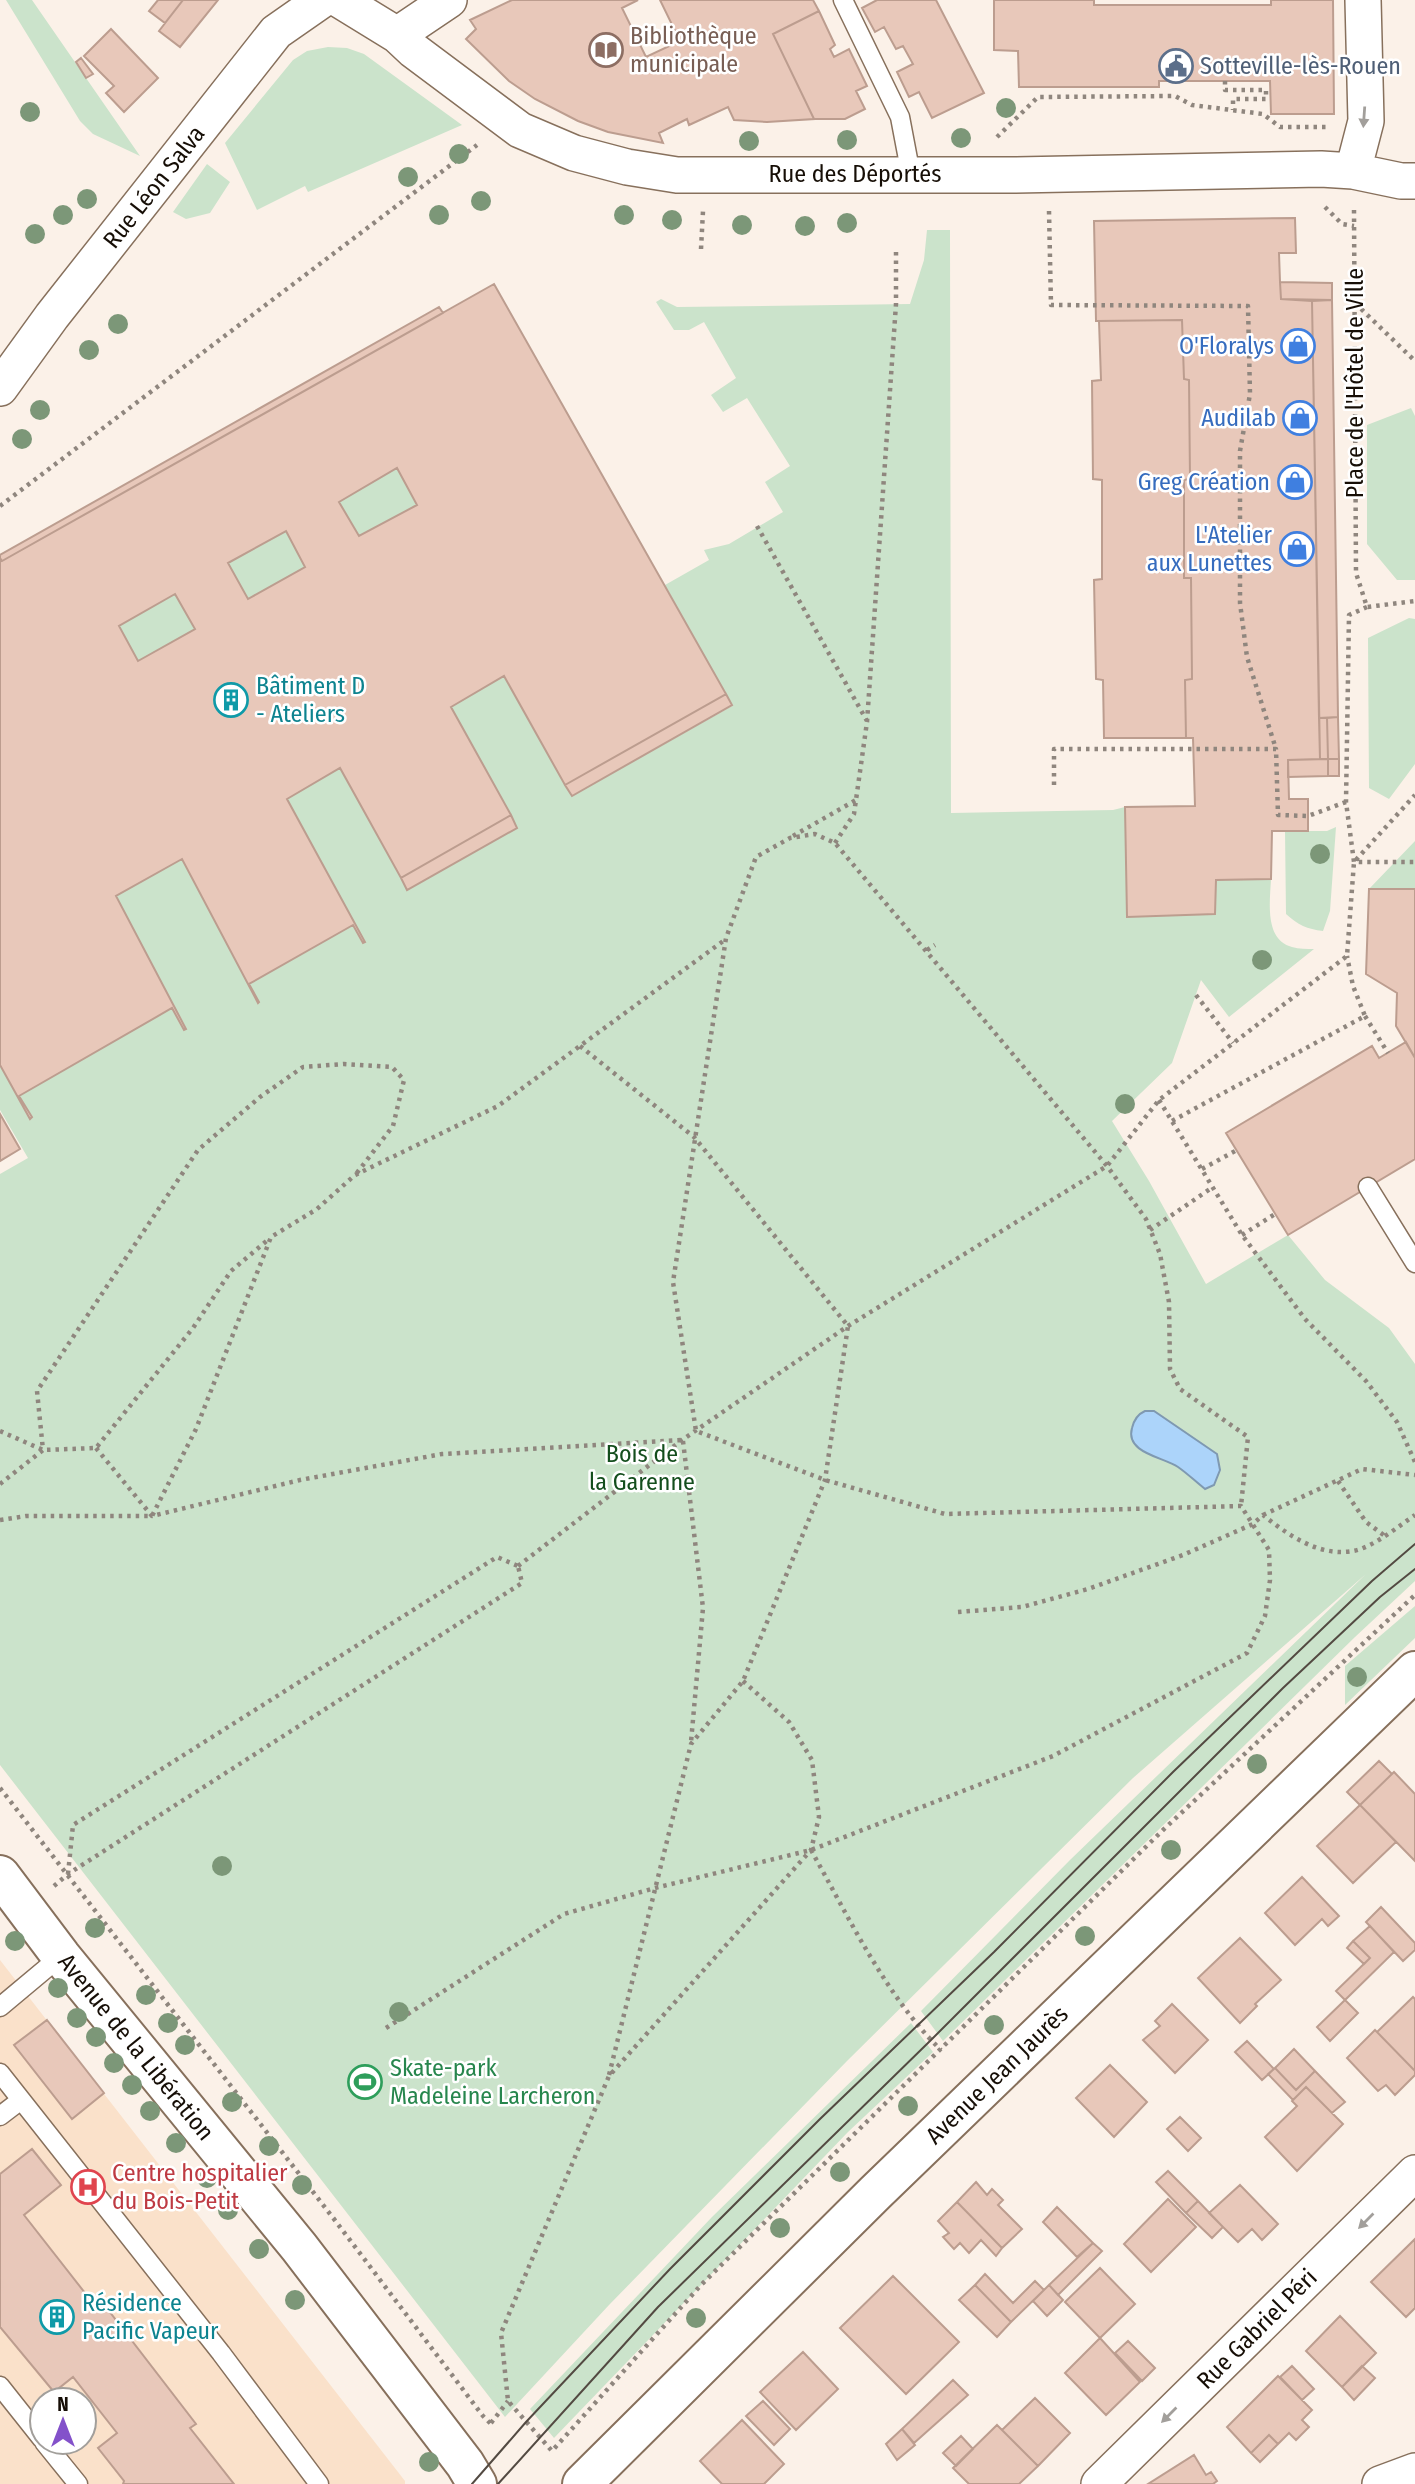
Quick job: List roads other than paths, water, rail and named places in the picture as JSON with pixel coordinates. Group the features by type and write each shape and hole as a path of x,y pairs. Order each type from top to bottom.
{"street":[{"name":"Rue Léon Salva","path":"0,388 52,316 276,32 323,0"},
{"name":"Rue des Déportés","path":"340,0 397,35 520,130 587,157 627,167 677,175 911,175 1321,169 1353,171"},
{"path":"397,35 450,0"},
{"path":"1363,0 1366,121 1353,171 1401,181 1415,181"},
{"name":"Avenue Jean Jaurès","path":"582,2484 876,2193 1415,1671"},
{"name":"Avenue de la Libération","path":"0,1875 61,1956 299,2247 478,2484"},
{"name":"Rue Gabriel Péri","path":"1099,2484 1415,2173"},
{"path":"1380,2484 1415,2471"}],"lane":[{"path":"843,0 900,117 911,175"},
{"path":"1368,1188 1415,1263"},
{"path":"0,2007 61,1956"},
{"path":"0,2073 221,2353 319,2484"},
{"path":"0,2116 21,2100"},
{"path":"0,2386 28,2421"},
{"path":"56,2456 78,2484"}],"water":[{"path":"1145,1411 1154,1411 1217,1454 1220,1470 1214,1485 1205,1489 1178,1467 1147,1453 1134,1443 1131,1436 1133,1425"}],"tram line":[{"path":"472,2484 526,2422 670,2269 820,2119 994,1952 1173,1772 1372,1581 1415,1544"},
{"path":"498,2484 658,2307 931,2040 1283,1688 1380,1597 1415,1569"}],"place":[{"name":"Bibliothèque municipale","path":"606,50"},
{"name":"Sotteville-lès-Rouen","path":"1176,66"},
{"name":"O'Floralys","path":"1298,346"},
{"name":"Audilab","path":"1300,418"},
{"name":"Greg Création","path":"1295,482"},
{"name":"L'Atelier aux Lunettes","path":"1297,549"},
{"name":"Bâtiment D - Ateliers","path":"231,700"},
{"name":"Skate-park Madeleine Larcheron","path":"365,2082"},
{"name":"Centre hospitalier du Bois-Petit","path":"88,2187"},
{"name":"Résidence Pacific Vapeur","path":"57,2317"}],"park label":[{"name":"Bois de la Garenne","path":"642,1468"}]}
